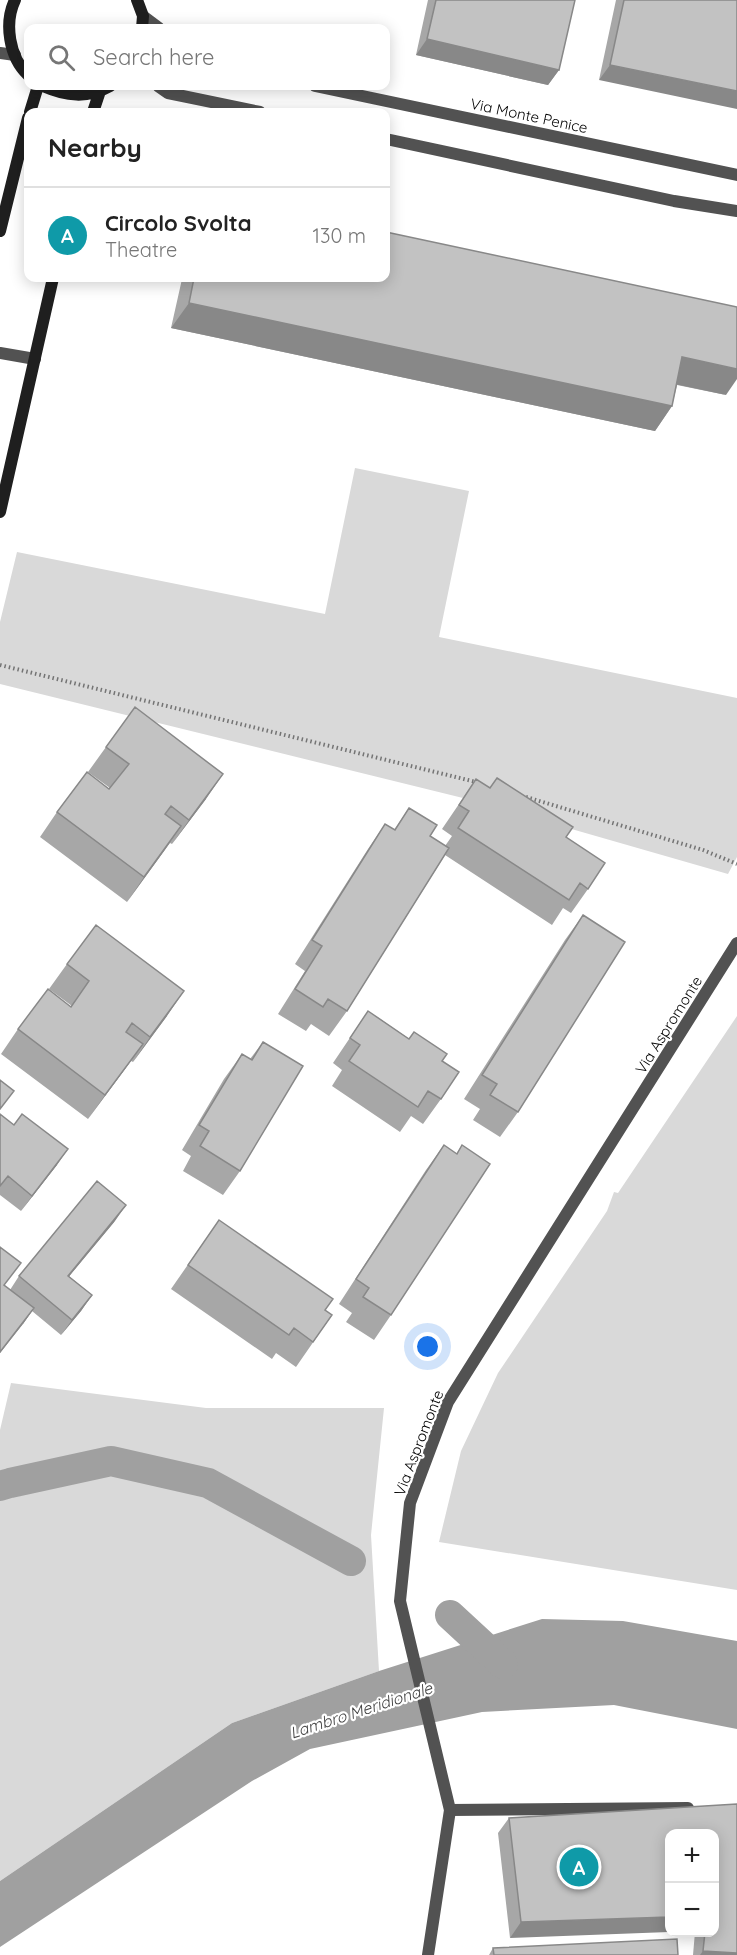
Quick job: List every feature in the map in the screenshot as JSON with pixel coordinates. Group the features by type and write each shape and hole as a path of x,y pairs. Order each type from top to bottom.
{"main road":[{"path":"15,0 11,7 9,30 15,55 24,69"},
{"path":"137,0 143,22"},
{"path":"32,108 39,90"},
{"path":"52,90 75,95 96,90"},
{"path":"95,108 104,90"},
{"path":"0,231 24,134"},
{"path":"0,512 52,282"}],"street":[{"path":"0,53 15,55"},
{"path":"164,90 168,93 241,108"},
{"name":"Via Monte Penice","path":"334,90 737,175"},
{"path":"390,140 674,201 737,211"},
{"path":"0,353 35,359"},
{"name":"Via Aspromonte","path":"428,1955 450,1809 400,1601 410,1503 448,1402 737,943"},
{"path":"450,1809 701,1808"}],"path":[{"path":"0,665 480,783"},
{"path":"525,797 703,850 737,864"}],"shaded area":[{"path":"355,468 469,491 439,637 737,698 737,857 728,874 467,799 0,684 0,622 17,552 325,614"},
{"path":"737,1016 737,1590 439,1542 461,1451 498,1373 607,1211 614,1192 618,1193"},
{"path":"11,1383 206,1408 384,1408 371,1535 379,1671 232,1723 0,1881 0,1430"}],"water":[{"name":"Lambro Meridionale","path":"542,1619 623,1621 737,1641 737,1729 614,1705 482,1712 310,1749 252,1781 0,1947 0,1881 232,1723 379,1671"}],"building":[{"path":"436,0 575,0 559,70 427,39"},
{"path":"624,0 737,0 737,91 610,65"},
{"path":"390,233 737,307 737,369 682,357 672,406 189,303 193,282 390,282"},
{"path":"135,707 223,774 189,820 171,806 165,814 181,826 144,877 57,812 87,772 109,789 129,764 106,747"},
{"path":"497,778 573,827 566,837 605,863 588,889 580,883 569,900 458,828 469,811 459,805 476,779 490,788"},
{"path":"409,808 437,825 430,836 449,848 347,1011 328,999 323,1007 295,989 322,946 312,940 385,824 395,830"},
{"path":"583,915 625,942 518,1112 490,1095 497,1084 482,1075"},
{"path":"96,925 184,991 150,1037 132,1023 126,1032 143,1044 105,1095 18,1029 48,989 71,1007 89,981 67,964"},
{"path":"368,1011 409,1039 414,1032 447,1054 442,1061 459,1072 441,1099 428,1091 418,1107 349,1061 360,1045 350,1038"},
{"path":"263,1042 303,1066 240,1171 200,1146 209,1131 199,1125 242,1054 252,1060"},
{"path":"0,1080 14,1091 0,1109"},
{"path":"0,1114 14,1125 22,1114 68,1149 32,1196 8,1176 0,1186"},
{"path":"444,1145 457,1154 462,1145 490,1164 391,1315 363,1297 369,1288 356,1279"},
{"path":"97,1181 126,1205 68,1276 92,1295 72,1320 19,1276"},
{"path":"219,1220 333,1299 325,1310 332,1315 313,1342 294,1328 289,1335 188,1265"},
{"path":"0,1247 21,1263 4,1285 34,1308 0,1352"},
{"path":"737,1804 737,1953 703,1951 704,1937 719,1937 719,1829 665,1829 665,1917 521,1922 509,1818"},
{"path":"677,1939 678,1955 494,1955 493,1948"}],"waterway":[{"path":"0,1486 111,1461 208,1483 351,1561"},
{"path":"450,1615 503,1664"}],"place":[{"name":"Circolo Svolta","path":"579,1867"}]}
